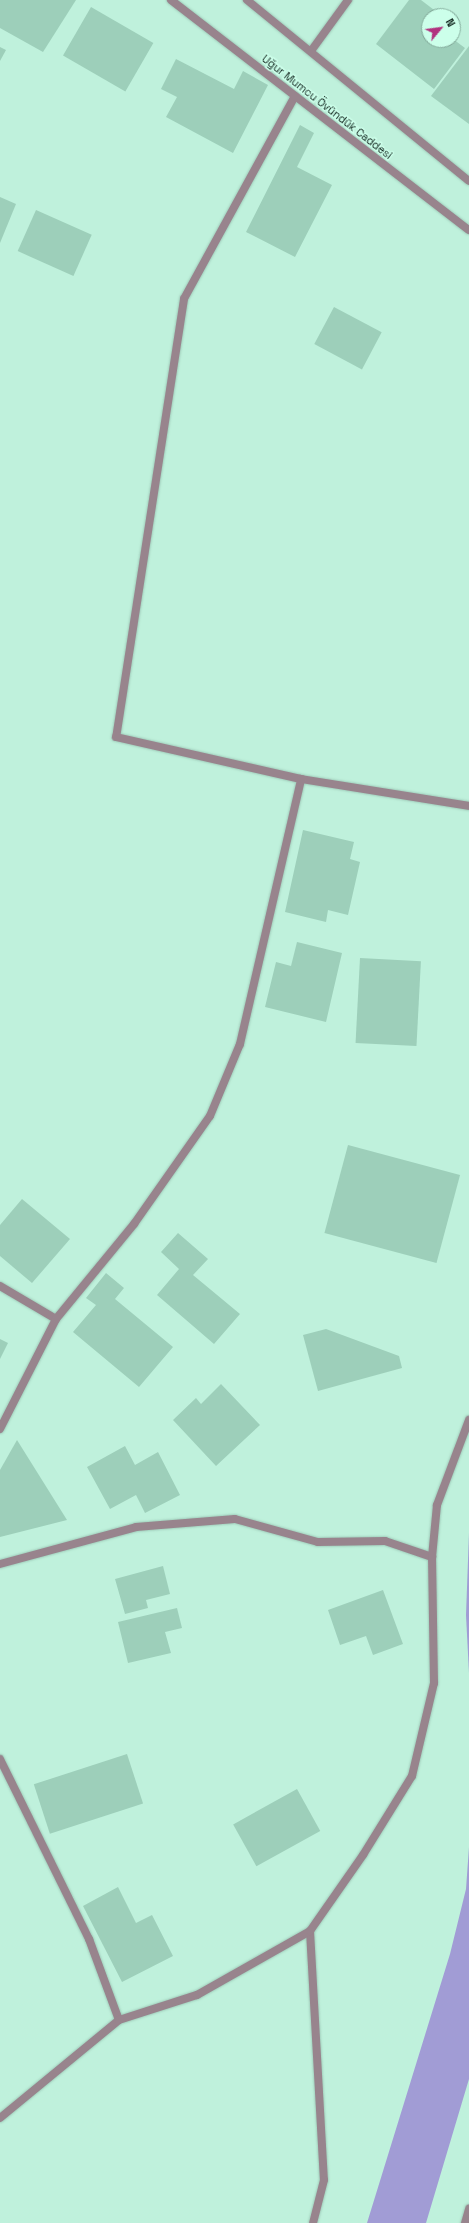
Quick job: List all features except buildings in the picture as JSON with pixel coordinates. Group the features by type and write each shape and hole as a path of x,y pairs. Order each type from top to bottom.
{"street":[{"name":"Uğur Mumcu Övündük Caddesi","path":"171,0 469,230"},
{"path":"247,0 469,181"},
{"path":"311,51 348,0"},
{"path":"295,96 184,299 116,736 301,779 469,806"},
{"path":"0,1429 56,1318 134,1224 210,1116 240,1044 301,779"},
{"path":"0,1286 56,1318"},
{"path":"0,2118 119,2020 197,1995 310,1932 412,1776 434,1683 432,1558 437,1506 469,1420"},
{"path":"0,1564 136,1527 235,1519 318,1542 385,1541 432,1558"},
{"path":"0,1760 89,1939 119,2020"},
{"path":"310,1932 324,2180 313,2223"},
{"path":"465,2223 469,2209"}],"shaded area":[{"path":"469,1533 469,1673 466,1615"},
{"path":"469,1847 469,2079 426,2223 367,2223 450,1954 466,1889"}]}
